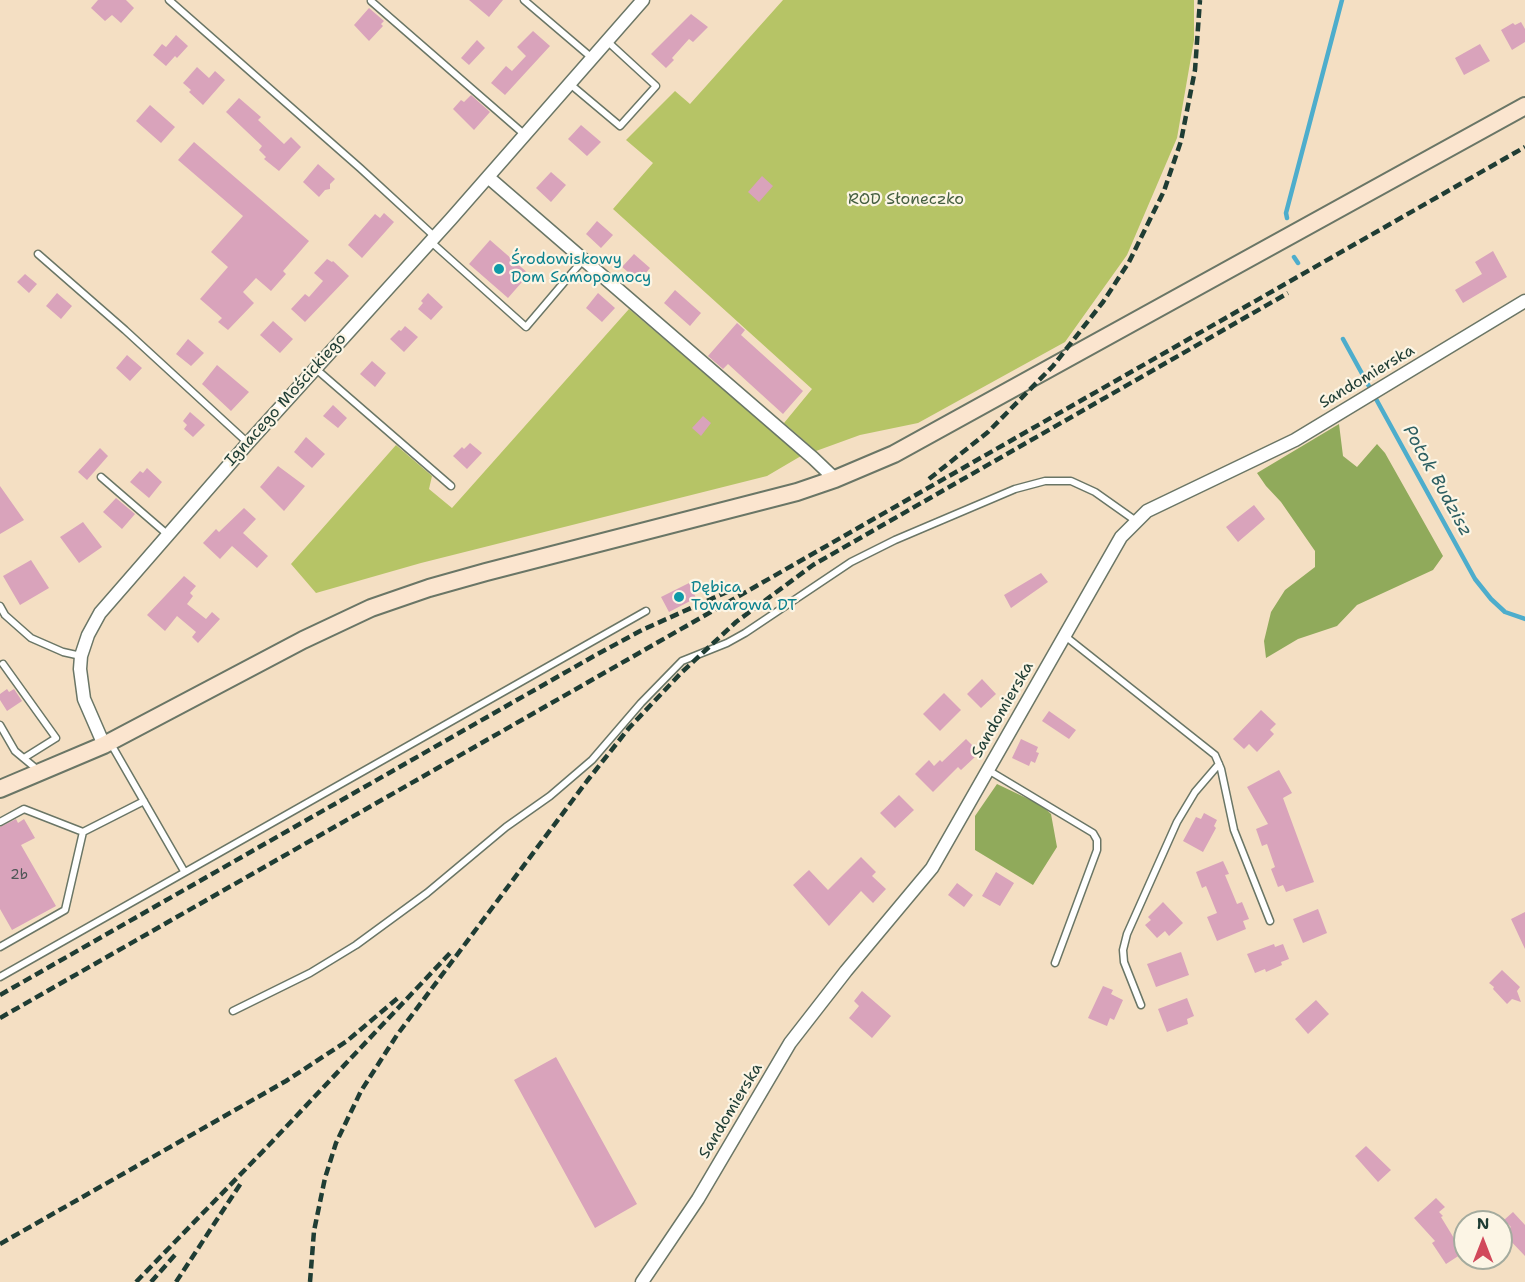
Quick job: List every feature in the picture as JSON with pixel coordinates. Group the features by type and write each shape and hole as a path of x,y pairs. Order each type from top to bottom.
{"street":[{"name":"Ignacego Mościckiego","path":"107,743 92,721 81,690 81,656 93,624 100,613 167,534 644,0"},
{"path":"0,789 107,743 284,650 371,608 429,588 797,492 894,454 1525,106"},
{"path":"488,177 835,479"},
{"name":"Sandomierska","path":"642,1282 698,1199 790,1043 846,971 932,868 1121,537 1147,511 1295,440 1525,301"}],"lane":[{"path":"169,0 360,168 526,327 584,260"},
{"path":"524,0 592,58"},
{"path":"371,1 525,135"},
{"path":"570,84 620,126 656,86 607,41"},
{"path":"38,254 248,443"},
{"path":"315,368 452,486"},
{"path":"101,477 167,534"},
{"path":"233,1011 310,974 356,945 427,893 506,827 549,796 592,760 641,703 682,661 727,643 745,633 851,562 895,540 1015,489 1046,481 1071,481 1095,492 1137,521"},
{"path":"0,606 5,615 31,638 63,652 81,656"},
{"path":"0,976 646,611"},
{"path":"1064,635 1215,755 1234,830 1270,921"},
{"path":"3,664 56,738 24,758"},
{"path":"0,726 15,751 40,772"},
{"path":"107,743 144,801 184,871"},
{"path":"1141,1005 1124,962 1123,950 1126,934 1177,822 1195,792 1219,764"},
{"path":"988,770 1093,832 1097,840 1097,850 1055,963"},
{"path":"0,822 24,808 83,832 144,801"},
{"path":"0,947 65,910 83,832"}],"green space":[{"name":"ROD Słoneczko","path":"783,0 1194,0 1194,40 1177,138 1127,255 1065,342 918,423 860,435 816,451 784,423 812,389 613,209 653,163 626,140 675,91 690,104"},
{"path":"629,309 801,456 767,476 421,563 316,593 291,564 396,445 432,476 429,489 452,508"},
{"path":"1339,424 1343,456 1357,467 1377,444 1385,453 1443,556 1433,570 1357,605 1337,626 1298,639 1266,658 1264,641 1271,612 1285,590 1315,567 1315,551 1281,502 1257,473"},
{"path":"997,784 1041,805 1051,814 1057,847 1033,885 975,850 975,816"}],"building":[{"path":"98,0 126,0 134,8 121,23 112,15 105,21 91,8"},
{"path":"469,0 503,0 489,17"},
{"path":"369,8 384,21 381,24 383,26 369,41 354,25"},
{"path":"691,14 708,27 693,42 689,39 666,68 651,54"},
{"path":"1521,22 1525,29 1525,42 1512,50 1501,30 1513,23 1515,25"},
{"path":"533,31 550,46 505,95 491,83 506,66 512,71 526,56 517,47"},
{"path":"176,35 188,46 166,66 153,55 162,44 166,47"},
{"path":"477,40 485,48 469,65 461,58"},
{"path":"1480,44 1490,61 1464,75 1455,58"},
{"path":"197,67 209,78 215,71 225,80 203,105 183,83"},
{"path":"471,95 490,112 474,130 453,109 461,100 464,102"},
{"path":"239,98 261,117 258,120 284,144 291,137 301,147 279,171 264,159 266,157 259,150 262,146 226,112"},
{"path":"150,105 175,127 161,143 136,121"},
{"path":"581,125 601,142 587,156 568,139"},
{"path":"194,142 309,241 283,271 286,274 271,291 256,278 243,292 254,303 228,330 218,322 222,318 200,299 228,267 211,252 243,216 178,160"},
{"path":"318,164 335,179 330,184 330,189 325,190 319,197 303,182"},
{"path":"551,172 566,185 551,202 536,188"},
{"path":"762,176 773,186 759,202 748,192"},
{"path":"384,213 394,222 362,258 348,245 375,214 380,218"},
{"path":"597,221 613,235 601,248 586,234"},
{"name":"Środowiskowy Dom Samopomocy","path":"490,240 529,274 508,298 469,264"},
{"path":"1493,251 1507,277 1463,303 1455,290 1482,274 1475,262"},
{"path":"634,254 650,268 639,281 622,267"},
{"path":"327,259 333,261 349,276 305,322 291,309 305,294 309,297 323,281 314,273"},
{"path":"25,274 37,284 29,293 17,282"},
{"path":"675,290 701,313 690,326 664,303"},
{"path":"57,293 72,306 61,319 46,306"},
{"path":"428,293 443,307 431,320 418,309"},
{"path":"598,293 615,308 602,322 586,308"},
{"path":"273,321 293,339 280,353 260,335"},
{"path":"737,323 745,330 741,335 803,391 783,414 728,364 723,369 708,356"},
{"path":"405,326 418,337 404,352 390,339"},
{"path":"188,339 204,353 191,366 176,354"},
{"path":"127,355 142,368 130,381 116,368"},
{"path":"372,361 386,373 375,387 360,374"},
{"path":"217,365 249,392 231,411 202,384"},
{"path":"333,405 347,418 338,428 323,416"},
{"path":"190,412 205,425 193,437 184,429 187,425 183,421"},
{"path":"703,416 711,423 701,436 692,428"},
{"path":"306,437 325,454 312,468 294,452"},
{"path":"470,443 482,453 467,469 453,456"},
{"path":"100,448 108,456 87,480 78,472"},
{"path":"278,466 305,486 284,511 260,487"},
{"path":"147,468 162,482 149,498 130,482 140,471 143,473"},
{"path":"0,486 24,520 0,534"},
{"path":"116,498 135,514 122,529 103,512"},
{"path":"1254,505 1265,519 1238,542 1226,527"},
{"path":"244,508 256,519 243,533 268,556 257,568 232,546 220,559 203,543 216,529 219,532"},
{"path":"83,522 102,547 79,563 60,537"},
{"path":"31,560 49,588 20,605 3,576"},
{"path":"1041,573 1048,582 1011,608 1004,595"},
{"path":"184,576 196,586 190,593 193,596 187,604 206,619 212,612 220,619 198,643 192,637 196,632 177,616 165,631 147,615"},
{"name":"Dębica Towarowa DT","path":"689,583 696,598 669,612 661,597"},
{"path":"982,679 996,694 981,708 967,694"},
{"path":"7,689 9,692 14,689 22,701 7,711 0,700 0,694"},
{"path":"944,693 961,710 940,731 923,714"},
{"path":"1261,710 1276,724 1270,730 1274,734 1257,752 1249,744 1244,749 1233,739"},
{"path":"1049,711 1076,730 1069,739 1042,721"},
{"path":"966,739 974,747 971,751 976,756 961,770 958,767 933,792 915,774 929,760 934,766 940,760 942,762"},
{"path":"1021,739 1038,747 1036,752 1039,753 1035,763 1031,761 1029,766 1012,758"},
{"path":"1279,770 1292,793 1283,798 1314,882 1286,892 1283,885 1278,887 1271,869 1275,867 1267,844 1262,846 1256,829 1268,824 1247,787"},
{"path":"899,795 914,810 895,828 880,813"},
{"path":"1204,813 1217,820 1214,826 1216,828 1203,852 1183,841 1196,817 1201,819"},
{"path":"16,819 18,823 24,819 35,838 21,845 56,906 12,930 0,909 0,827"},
{"path":"861,857 876,872 872,876 886,889 873,903 861,891 829,926 793,885 809,870 828,890"},
{"path":"1223,861 1229,874 1225,875 1237,904 1242,902 1249,919 1243,921 1246,929 1217,941 1207,917 1217,913 1206,886 1202,888 1196,872"},
{"path":"996,872 1014,883 1000,906 982,896"},
{"path":"957,883 973,895 964,907 948,895"},
{"path":"1163,902 1183,923 1169,936 1165,931 1157,938 1145,925 1151,920 1148,917"},
{"path":"1318,909 1327,933 1303,943 1293,919"},
{"path":"1525,912 1525,949 1511,919"},
{"path":"1274,944 1275,947 1283,944 1289,959 1266,972 1265,969 1255,973 1247,954"},
{"path":"1181,952 1189,975 1156,987 1147,964"},
{"path":"1502,970 1520,987 1517,991 1521,1002 1512,999 1507,1004 1489,983"},
{"path":"1103,986 1113,990 1111,994 1123,1000 1114,1020 1110,1018 1107,1026 1088,1018"},
{"path":"862,991 891,1016 872,1038 849,1018 859,1006 854,1001"},
{"path":"1187,998 1194,1016 1187,1019 1188,1024 1167,1032 1158,1009"},
{"path":"1316,1000 1329,1014 1308,1034 1295,1019"},
{"path":"556,1057 637,1204 595,1228 514,1080"},
{"path":"1366,1146 1391,1170 1378,1182 1355,1156"},
{"path":"1436,1198 1445,1207 1439,1212 1453,1237 1453,1259 1446,1264 1432,1243 1435,1241 1414,1218"},
{"path":"1513,1212 1525,1225 1525,1256 1513,1243"}],"waterway":[{"name":"Potok Budzisz","path":"1287,218 1286,213 1342,0"},
{"name":"Potok Budzisz","path":"1294,257 1298,263"},
{"name":"Potok Budzisz","path":"1343,339 1475,579 1505,612 1525,619"}],"railway":[{"path":"929,479 988,432 1053,366 1103,302 1129,262 1164,191 1181,141 1195,70 1200,0"},
{"path":"0,1018 1525,147"},
{"path":"310,1282 314,1231 325,1178 336,1143 361,1091 397,1035 587,781 629,728 681,673 736,622 813,565 1288,293"},
{"path":"0,995 594,656 642,630 738,587"},
{"path":"136,1282 452,951"},
{"path":"0,1244 286,1081 347,1041 399,997"},
{"path":"176,1282 241,1183"},
{"path":"151,1282 175,1255"}],"place":[{"name":"Środowiskowy Dom Samopomocy","path":"499,269"},
{"name":"Dębica Towarowa DT","path":"679,597"}]}
